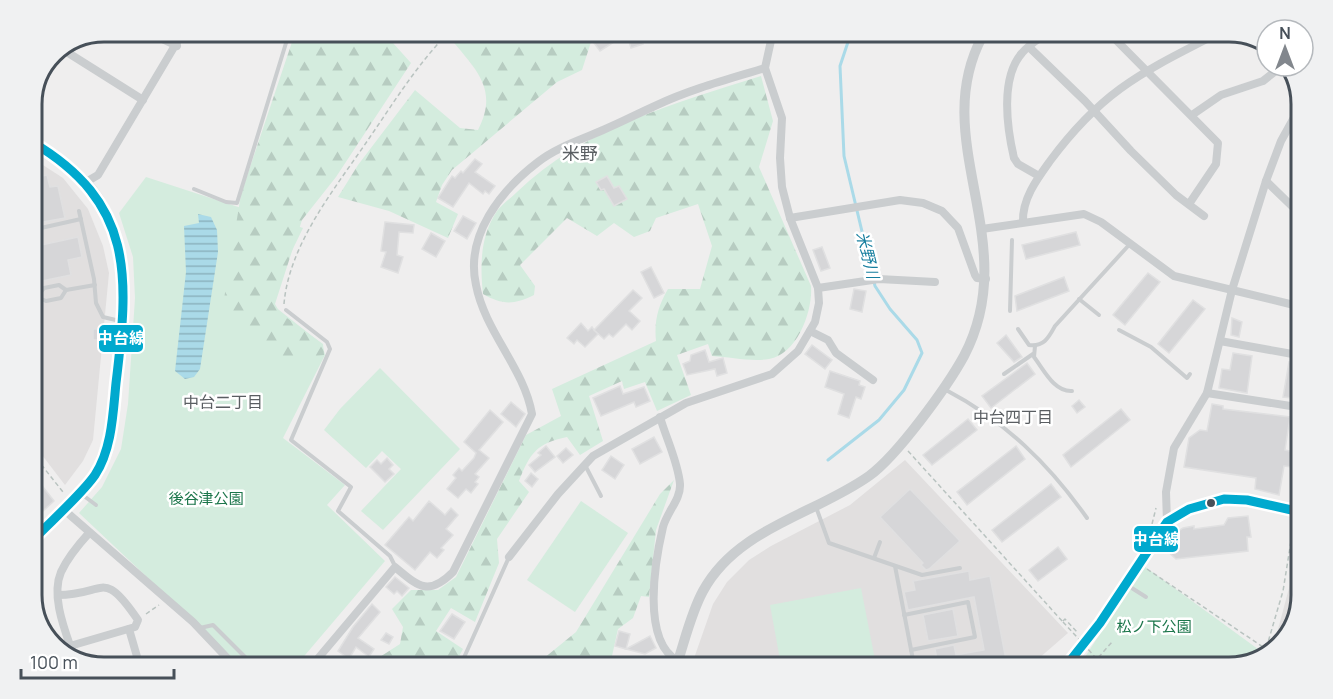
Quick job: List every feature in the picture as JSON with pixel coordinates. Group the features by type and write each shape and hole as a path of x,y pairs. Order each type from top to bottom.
{"street":[{"path":"168,42 177,46"},
{"path":"86,182 98,175 179,42"},
{"path":"509,557 584,464 660,417 715,392 772,374 794,356 810,331 818,314 818,288 790,218 780,170 782,118 765,68 771,42"},
{"path":"680,657 697,603 716,572 758,536 868,476 900,444 942,389 970,344 982,307 986,279 982,229 964,112 968,71 980,42"},
{"path":"1035,42 1016,62 1009,84 1012,150 1018,164 1039,176"},
{"path":"1118,42 1218,143 1216,164 1189,204"},
{"path":"1023,222 1024,206 1039,176 1093,109 1144,71 1201,42"},
{"path":"1029,47 1176,195 1204,216"},
{"path":"69,53 143,100"},
{"path":"319,657 394,567 418,586 426,587 442,583 453,572 532,414 519,380 494,335 476,286 472,259 478,237 489,213 538,162 568,144 658,104 765,68"},
{"path":"1192,115 1221,95 1267,78"},
{"path":"1167,522 1166,492 1174,448 1207,393 1232,290 1266,181 1281,141 1291,125"},
{"path":"42,148 59,159 86,182 110,217 117,235 123,281 111,433 95,475 63,509 42,536"},
{"path":"1266,181 1291,205"},
{"path":"790,218 900,200 927,204 952,221 962,236 975,275 977,278 986,279"},
{"path":"982,229 1084,214 1101,222 1174,276 1291,304"},
{"path":"818,288 879,279 935,282"},
{"path":"810,331 828,340 836,353 873,380"},
{"path":"1220,341 1291,354"},
{"path":"1207,393 1291,406"},
{"path":"660,417 680,483 677,497 663,526 654,623 667,653 672,657"},
{"path":"1074,657 1167,522 1189,509 1224,499 1247,500 1291,510"},
{"path":"63,509 199,629 226,657"},
{"path":"58,595 103,585 111,587 137,618 138,625 70,646 58,595 61,571 89,533"},
{"path":"129,629 137,657"}],"lane":[{"path":"194,189 226,202 237,203 287,42"},
{"path":"80,211 95,285 96,303 103,317 121,321"},
{"path":"42,228 81,219"},
{"path":"1010,311 1012,240"},
{"path":"1018,329 1024,342 1035,346 1046,341 1055,326 1130,244"},
{"path":"42,291 44,288 59,285 66,290 95,285"},
{"path":"42,299 46,301 61,298 66,290"},
{"path":"1079,299 1099,315"},
{"path":"285,310 327,342 330,349 291,440 351,487 338,511 390,556 394,567"},
{"path":"1119,330 1150,347 1187,378 1190,374"},
{"path":"1004,375 1033,354 1035,346"},
{"path":"1033,354 1057,387 1072,391"},
{"path":"942,389 1016,435 1038,456 1087,518"},
{"path":"584,464 601,496"},
{"path":"80,493 96,505"},
{"path":"816,506 829,543 922,574 960,568"},
{"path":"874,558 880,542"},
{"path":"464,657 509,557"},
{"path":"894,565 912,657"},
{"path":"1125,584 1146,597"},
{"path":"904,615 968,602 975,637 911,650"},
{"path":"199,629 213,625 245,657"}],"path":[{"path":"285,310 284,301 289,279 310,228 408,81 440,42"},
{"path":"900,444 1095,657"},
{"path":"42,466 66,497"},
{"path":"1152,524 1156,507"},
{"path":"1286,518 1291,519"},
{"path":"1268,643 1283,591 1291,541"},
{"path":"1138,564 1263,647"},
{"path":"137,618 162,603"},
{"path":"1063,622 1065,619 1082,635 1074,644"},
{"path":"1099,657 1112,642"}],"shaded area":[{"path":"42,164 63,178 88,209 103,246 109,273 93,440 83,461 65,485 42,455"},
{"path":"905,460 1068,633 1040,657 694,657 713,604 727,582 749,560 850,505"},
{"path":"1291,581 1289,611 1285,623 1277,633"}],"green space":[{"path":"292,42 392,42 411,63 336,177 302,220 275,304 280,313 323,344 324,355 295,358 270,352 245,333 227,307 224,299 241,194"},
{"path":"453,42 591,42 582,70 557,82 452,170 442,185 436,202 458,214 448,238 389,211 338,197 358,165 415,90 460,128 478,130 484,116 485,91 482,81"},
{"path":"761,76 773,121 759,167 811,286 809,307 802,330 788,349 769,359 748,360 712,356 708,344 677,355 691,395 657,411 645,382 624,389 622,381 589,396 603,441 580,455 567,437 557,439 548,442 531,456 519,481 529,492 497,539 499,563 475,622 451,608 436,631 463,649 459,657 380,657 400,644 403,627 392,609 411,590 438,590 456,577 526,435 561,416 552,389 656,341 658,314 668,289 700,289 712,246 698,204 656,218 650,231 634,237 614,223 597,236 567,218 520,265 535,286 534,295 520,301 502,302 483,294 482,251 491,221 504,203 543,170 571,151 632,120"},
{"name":"後谷津公園","path":"146,177 303,228 274,288 274,306 322,344 325,355 283,438 345,485 327,505 385,561 303,657 232,657 79,513 102,487 121,449 128,404 135,298 133,257 119,213"},
{"path":"380,368 460,449 383,530 361,511 401,469 382,451 366,468 324,430 340,409"},
{"path":"674,480 656,530 649,597 641,596 633,618 618,629 612,656 545,657 576,632 660,494"},
{"path":"581,501 628,533 575,612 527,580"},
{"name":"松ノ下公園","path":"1144,566 1259,650 1245,655 1230,657 1085,657"},
{"path":"861,588 874,657 780,657 770,605"}],"water":[{"path":"198,214 211,217 217,230 218,252 200,369 194,377 185,379 175,371 186,272 184,226 199,223"}],"building":[{"path":"596,42 614,42 600,51"},
{"path":"629,42 642,42 643,44 631,48"},
{"path":"475,159 482,164 475,172 495,186 489,194 485,191 483,194 469,183 453,207 438,198 452,176 455,178 461,171 463,173"},
{"path":"47,175 50,187 58,186 65,218 42,222 42,176"},
{"path":"607,176 614,188 619,186 627,199 614,206 604,189 601,190 596,182"},
{"path":"463,216 476,223 467,239 454,231"},
{"path":"385,222 414,225 413,233 399,232 397,255 403,257 398,273 381,267 386,252 381,251"},
{"path":"1076,232 1080,245 1026,259 1022,245"},
{"path":"431,233 445,241 436,257 422,249"},
{"path":"78,237 82,257 68,260 71,275 42,281 42,245"},
{"path":"822,247 830,268 821,271 813,250"},
{"path":"651,267 664,293 654,298 641,272"},
{"path":"1148,273 1160,282 1125,325 1113,315"},
{"path":"1064,277 1069,291 1017,311 1015,296"},
{"path":"854,289 866,291 862,312 850,309"},
{"path":"633,290 642,298 629,311 640,321 632,330 626,324 613,337 609,334 604,339 594,330"},
{"path":"1193,300 1205,309 1169,353 1158,344"},
{"path":"1232,318 1242,322 1239,337 1231,335"},
{"path":"581,323 588,331 592,327 598,334 585,347 577,340 574,344 567,338"},
{"path":"93,329 102,329 102,340 93,340"},
{"path":"1006,335 1022,357 1014,362 997,343"},
{"path":"812,345 832,360 825,369 805,354"},
{"path":"705,350 709,362 723,358 727,373 717,376 715,369 687,375 683,364 690,361 691,355"},
{"path":"1233,353 1252,356 1247,393 1219,388 1222,369 1230,370"},
{"path":"1289,362 1291,362 1291,398 1283,397"},
{"path":"1027,363 1035,374 991,408 982,396"},
{"path":"830,371 860,381 859,385 865,387 861,399 856,397 849,418 838,414 844,394 825,387"},
{"path":"620,386 623,394 644,387 650,401 636,407 634,402 601,416 593,398"},
{"path":"1079,400 1085,407 1077,413 1072,406"},
{"path":"511,402 525,414 516,427 501,414"},
{"path":"1212,404 1223,406 1223,409 1290,417 1285,450 1291,451 1291,467 1284,466 1279,495 1255,489 1256,478 1184,467 1189,438 1200,430 1207,431"},
{"path":"1121,409 1130,420 1071,467 1063,455"},
{"path":"490,410 503,422 479,450 489,458 475,474 479,477 475,482 478,484 471,493 466,489 458,498 447,489 456,478 453,475 459,468 462,471 476,453 464,442"},
{"path":"968,419 977,430 932,465 923,455"},
{"path":"654,437 662,452 640,464 632,449"},
{"path":"546,446 555,457 535,472 529,465 541,455 538,453"},
{"path":"1016,446 1025,459 967,505 957,492"},
{"path":"566,448 573,455 563,463 557,456"},
{"path":"611,456 624,465 615,479 602,470"},
{"path":"387,458 393,465 389,469 394,474 385,482 370,467 377,460 381,464"},
{"path":"531,473 538,479 532,487 525,481"},
{"path":"1051,484 1061,497 1002,542 992,530"},
{"path":"42,486 54,501 42,510"},
{"path":"910,489 960,541 926,570 921,565 923,563 880,517"},
{"path":"429,501 445,515 451,508 458,515 446,529 453,535 441,548 444,550 437,558 430,552 415,570 385,545 409,517 413,521"},
{"path":"1248,516 1251,537 1247,537 1248,551 1176,559 1164,548 1168,538 1183,528 1194,526 1194,529 1224,525 1228,518"},
{"path":"1058,547 1067,559 1038,581 1029,570"},
{"path":"969,571 970,580 990,576 1005,657 936,657 935,649 954,645 956,655 984,650 974,597 908,610 904,592 915,590 913,581"},
{"path":"395,577 409,588 402,596 397,591 394,594 386,587"},
{"path":"372,604 380,612 358,638 374,649 369,657 356,647 350,657 338,651 353,627"},
{"path":"953,609 958,636 928,641 923,615"},
{"path":"452,614 465,622 454,639 440,631"},
{"path":"619,631 630,634 626,649 615,646"},
{"path":"386,633 393,637 389,644 381,640"},
{"path":"650,636 656,648 645,654 626,649"}],"waterway":[{"name":"米野川","path":"828,460 879,420 904,390 922,353 917,340 890,309 875,286 844,156 840,66 848,42"}],"transit line":[{"name":"中台線","path":"42,149 66,165 90,190 107,217 118,245 123,309 113,418 101,465 89,483 42,531"},
{"name":"中台線","path":"1073,657 1100,623 1167,522 1189,509 1224,499 1247,500 1291,510"}],"district":[{"name":"米野","path":"580,153"},
{"name":"中台二丁目","path":"223,402"},
{"name":"中台四丁目","path":"1013,417"}]}
